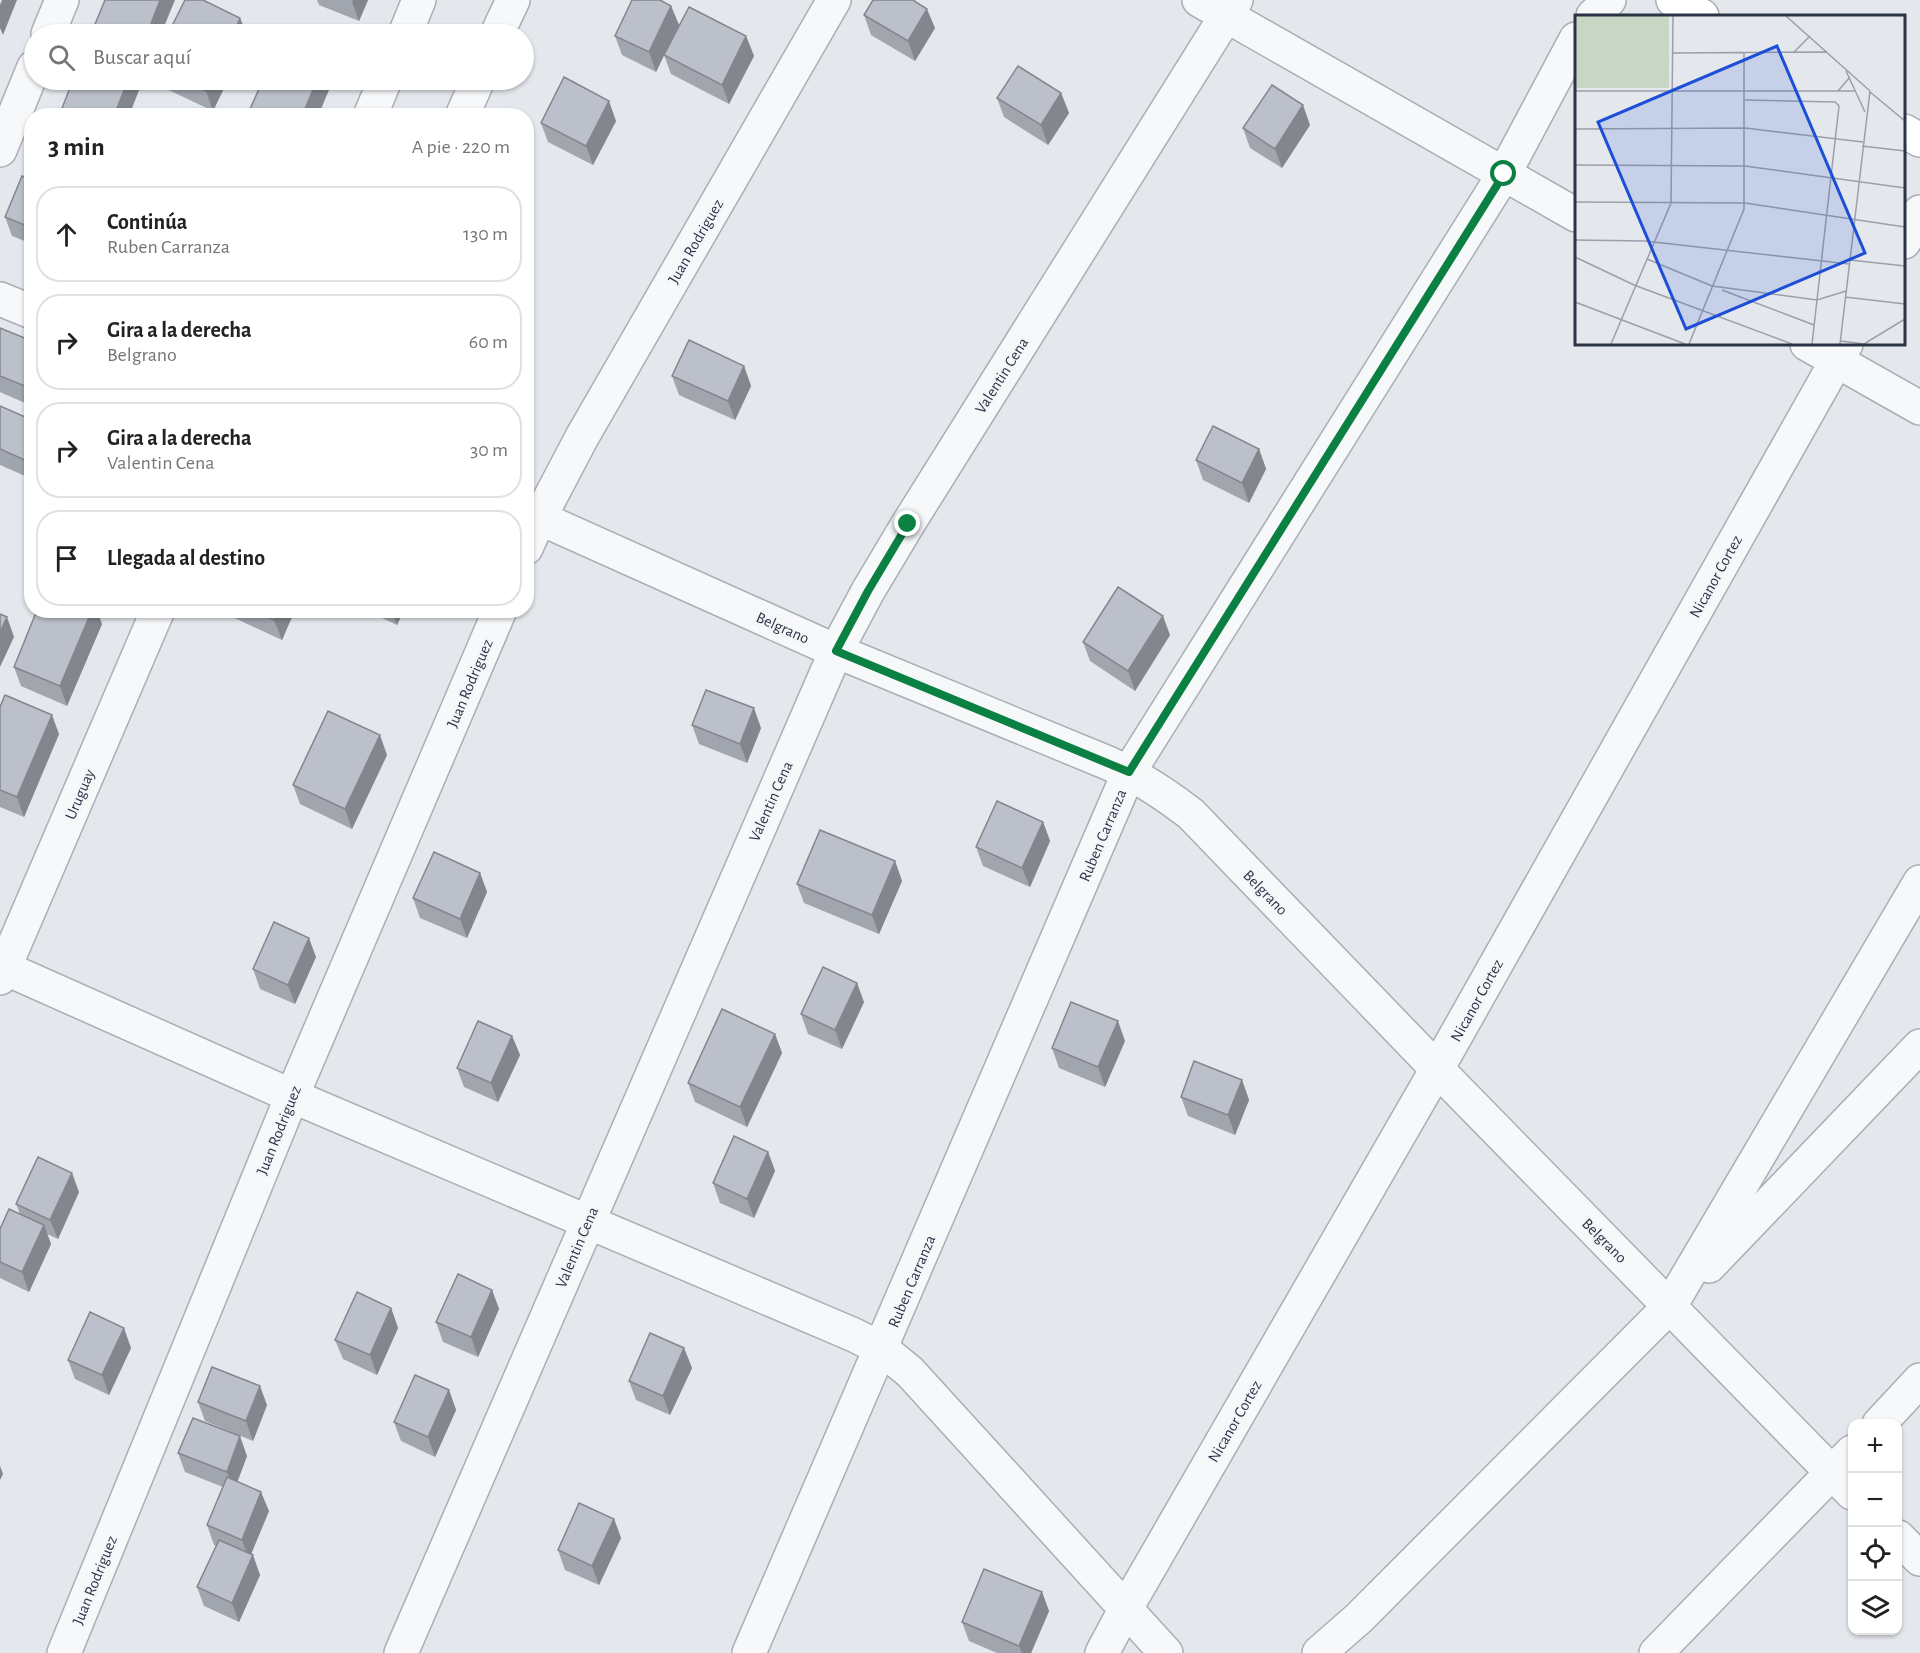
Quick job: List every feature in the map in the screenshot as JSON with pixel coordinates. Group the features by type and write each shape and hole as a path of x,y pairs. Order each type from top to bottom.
{"main road":[{"path":"1673,0 1700,15"},
{"path":"1905,132 1920,140"}],"street":[{"path":"52,24 62,0"},
{"path":"409,24 419,0"},
{"path":"502,24 513,0"},
{"name":"Juan Rodriguez","path":"534,512 582,437 834,0"},
{"path":"1594,15 1609,0"},
{"path":"1221,5 1504,174 1575,213"},
{"name":"Valentin Cena","path":"401,1653 836,651 868,591 1221,5"},
{"name":"Ruben Carranza","path":"749,1653 1129,772 1504,174 1575,41"},
{"path":"0,150 25,90"},
{"path":"374,108 382,90"},
{"path":"465,108 473,90"},
{"path":"1905,240 1920,212"},
{"path":"0,299 24,309"},
{"path":"1811,345 1842,352 1920,408"},
{"name":"Nicanor Cortez","path":"1102,1653 1437,1069 1842,352"},
{"name":"Belgrano","path":"534,514 836,651 1129,772 1169,797 1191,814 1670,1306 1846,1473"},
{"name":"Uruguay","path":"1,970 155,618"},
{"name":"Juan Rodriguez","path":"64,1653 292,1096 497,618"},
{"path":"1670,1306 1920,882"},
{"path":"1,970 882,1349 910,1372 1166,1653"},
{"path":"1319,1653 1359,1618 1670,1306 1920,1046"},
{"path":"1884,1419 1920,1380"},
{"path":"1656,1653 1846,1473"},
{"path":"1902,1541 1920,1559"}],"building":[{"path":"105,0 160,0 151,24 95,24"},
{"path":"185,0 203,0 240,18 237,24 173,24"},
{"path":"632,0 660,0 671,6 649,52 615,36"},
{"path":"873,0 913,0 927,9 908,41 864,15"},
{"path":"689,7 746,36 722,85 664,55"},
{"path":"1018,66 1061,93 1041,125 997,98"},
{"path":"564,77 609,101 586,146 541,123"},
{"path":"1272,85 1303,105 1275,149 1243,128"},
{"path":"69,90 124,90 117,108 62,108"},
{"path":"259,90 313,90 305,108 250,108"},
{"path":"22,176 24,177 24,225 5,217"},
{"path":"0,328 24,338 24,386 0,376"},
{"path":"689,340 744,366 728,401 672,376"},
{"path":"0,406 24,416 24,460 0,449"},
{"path":"1213,426 1259,449 1242,483 1196,460"},
{"path":"1118,587 1163,616 1128,671 1083,642"},
{"path":"0,614 7,617 0,632"},
{"path":"34,618 89,618 60,686 14,667"},
{"path":"706,690 754,708 740,744 692,725"},
{"path":"5,695 52,715 17,797 0,790 0,707"},
{"path":"328,711 380,735 345,809 293,785"},
{"path":"997,801 1043,822 1022,868 976,847"},
{"path":"820,830 895,861 872,915 797,884"},
{"path":"434,852 480,873 460,919 413,898"},
{"path":"274,922 309,938 288,985 253,969"},
{"path":"823,967 857,983 835,1030 801,1014"},
{"path":"1071,1002 1118,1021 1098,1067 1052,1048"},
{"path":"722,1009 775,1034 740,1107 688,1083"},
{"path":"478,1021 512,1036 491,1083 457,1068"},
{"path":"1194,1061 1242,1080 1228,1115 1181,1097"},
{"path":"734,1136 768,1152 747,1199 713,1183"},
{"path":"38,1157 72,1173 50,1220 16,1204"},
{"path":"9,1209 44,1225 22,1272 0,1262 0,1229"},
{"path":"458,1274 492,1290 471,1337 436,1322"},
{"path":"357,1292 391,1308 370,1355 335,1340"},
{"path":"90,1312 124,1328 102,1375 68,1360"},
{"path":"650,1333 684,1348 663,1396 629,1381"},
{"path":"212,1367 260,1386 246,1421 198,1402"},
{"path":"415,1375 449,1390 428,1437 394,1422"},
{"path":"193,1418 240,1436 227,1472 178,1453"},
{"path":"227,1477 261,1492 242,1540 207,1525"},
{"path":"579,1503 614,1519 592,1566 558,1550"},
{"path":"219,1540 253,1555 232,1603 197,1587"},
{"path":"984,1569 1042,1592 1019,1646 962,1622"}],"route":[{"path":"908,524 836,651 1129,772 1150,735 1504,174"}]}
